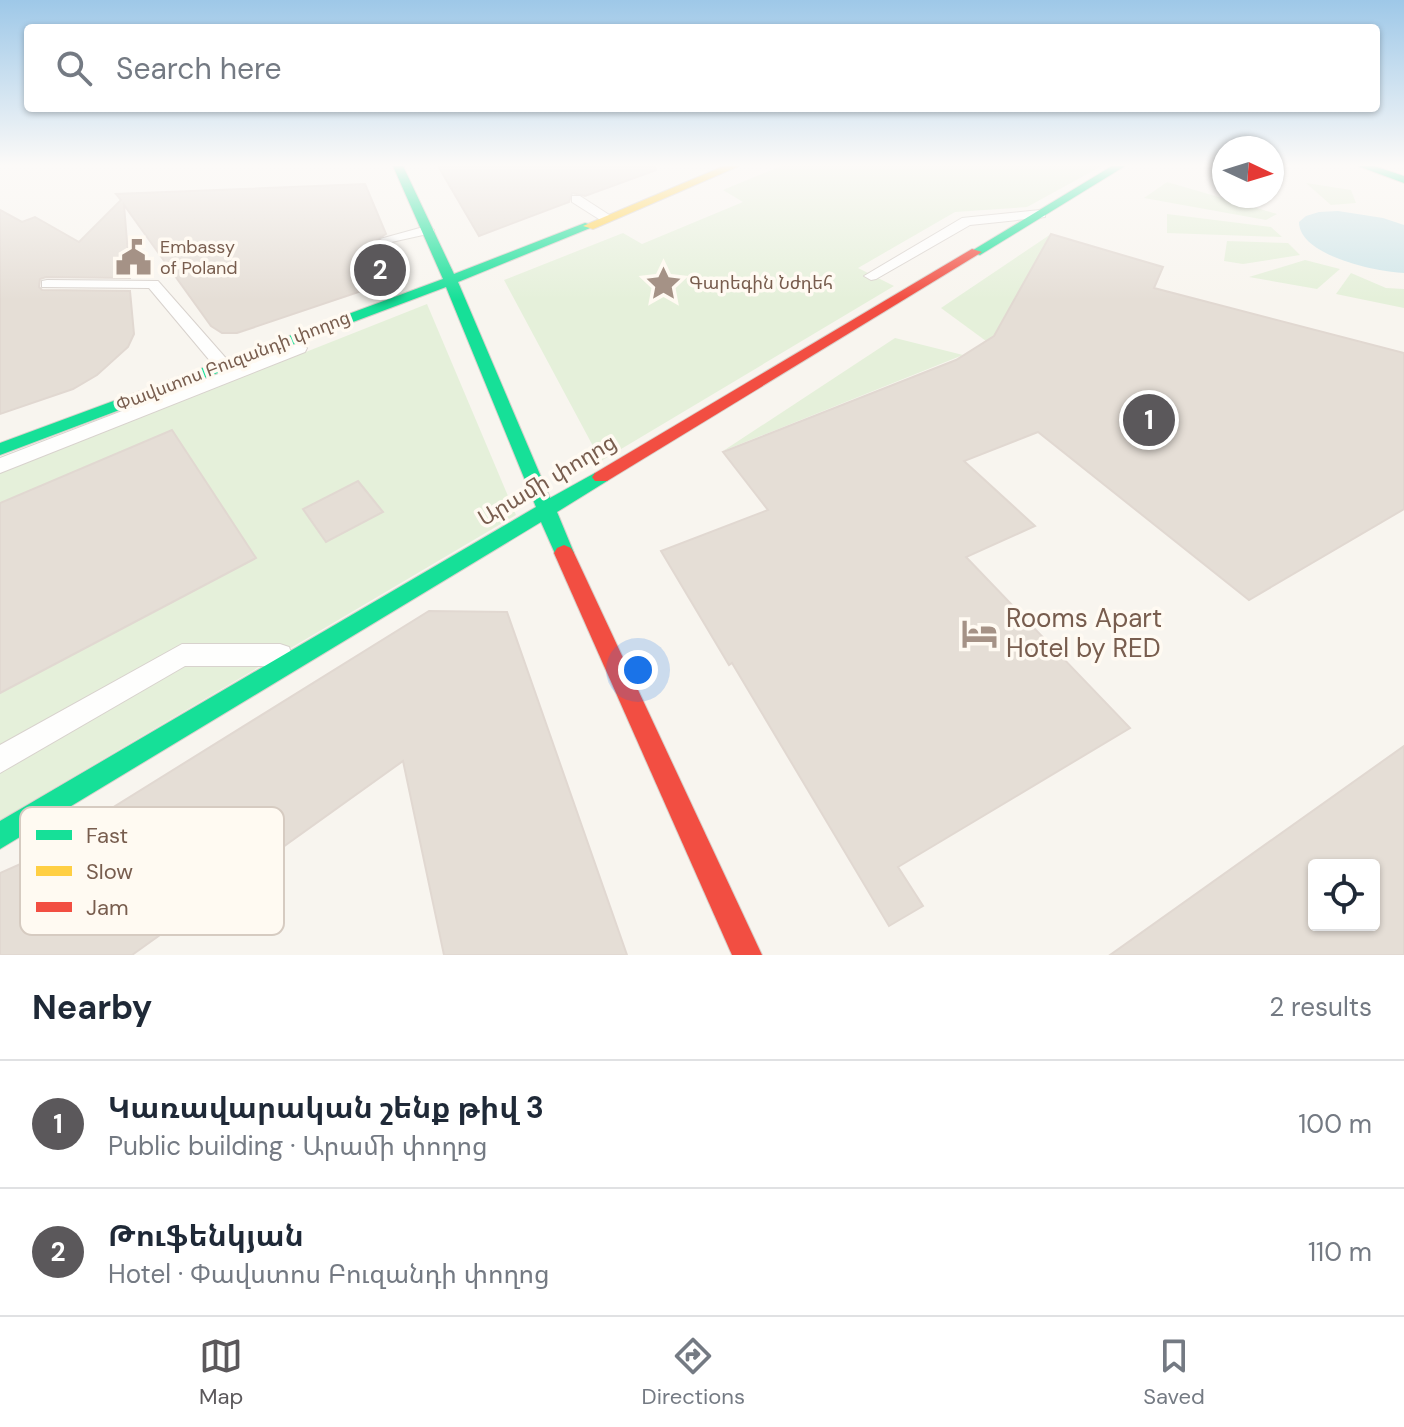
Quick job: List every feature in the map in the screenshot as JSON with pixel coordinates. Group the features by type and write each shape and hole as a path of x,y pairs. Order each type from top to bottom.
{"street":[{"path":"418,211 451,282 545,511 747,955"},
{"name":"Փավստոս Բուզանդի փողոց","path":"0,449 222,364 451,282 625,211"},
{"name":"Արամի փողոց","path":"48,807 1046,211"},
{"name":"Արամի փողոց","path":"0,836 20,824"}],"lane":[{"path":"595,211 607,218"},
{"path":"920,285 875,269 967,221 1040,214"},
{"path":"387,239 427,230"},
{"path":"47,284 153,284 222,364"},
{"path":"0,466 352,328 371,309"},
{"path":"0,760 182,655 299,655"}],"green space":[{"path":"722,211 976,211 955,212 858,268 894,286 601,461 504,280 623,233 642,244"},
{"path":"1214,211 1265,211 1277,214 1266,220"},
{"path":"1167,214 1271,227 1282,237 1167,233"},
{"path":"1051,234 994,336 986,341 941,308"},
{"path":"1227,241 1288,243 1300,255 1243,264 1224,261"},
{"path":"1305,260 1340,269 1317,289 1249,277"},
{"path":"1351,273 1386,288 1404,289 1404,308 1336,294"},
{"path":"427,304 516,515 0,820 0,473"},
{"path":"895,338 963,355 723,451"}],"shaded area":[{"path":"1338,211 1383,218 1404,225 1404,273 1342,260 1325,253 1302,234 1299,222 1306,216"}],"building":[{"path":"0,211 22,222 35,217 79,242 110,211 124,211 130,278 46,277 40,279 39,287 42,290 130,291 134,334 128,347 97,375 73,389 0,414"},
{"path":"128,211 376,211 386,234 377,240 390,245 398,267 393,277 385,283 237,333 222,333 211,326"},
{"path":"464,211 546,211 479,236"},
{"path":"1051,234 1163,267 1154,288 1404,353 1404,509 1249,600 1038,432 964,461 1035,526 966,557 1130,728 898,867 923,906 889,926 732,663 729,665 661,551 768,510 723,452 956,360 994,336"},
{"path":"172,430 256,558 0,693 0,503"},
{"path":"358,481 383,512 326,542 303,509"},
{"path":"429,611 507,612 627,955 444,955 403,761 284,846 284,807 114,807"},
{"path":"1404,746 1404,955 1110,955"},
{"path":"20,864 20,935 160,935 132,955 0,955 0,873"}],"traffic: fast":[{"path":"418,211 564,553"},
{"path":"976,252 1045,211"},
{"path":"0,449 589,226"},
{"path":"49,807 601,477"},
{"path":"0,836 20,824"}],"traffic: slow":[{"path":"589,226 626,211"}],"traffic: jam":[{"path":"601,477 976,252"},
{"path":"564,553 747,955"}],"place":[{"name":"Embassy of Poland","path":"134,257"},
{"name":"Թուֆենկյան","path":"380,270"},
{"name":"Գարեգին Նժդեհ","path":"663,283"},
{"name":"Կառավարական շենք թիվ 3","path":"1149,420"},
{"name":"Rooms Apart Hotel by RED","path":"980,633"}]}
